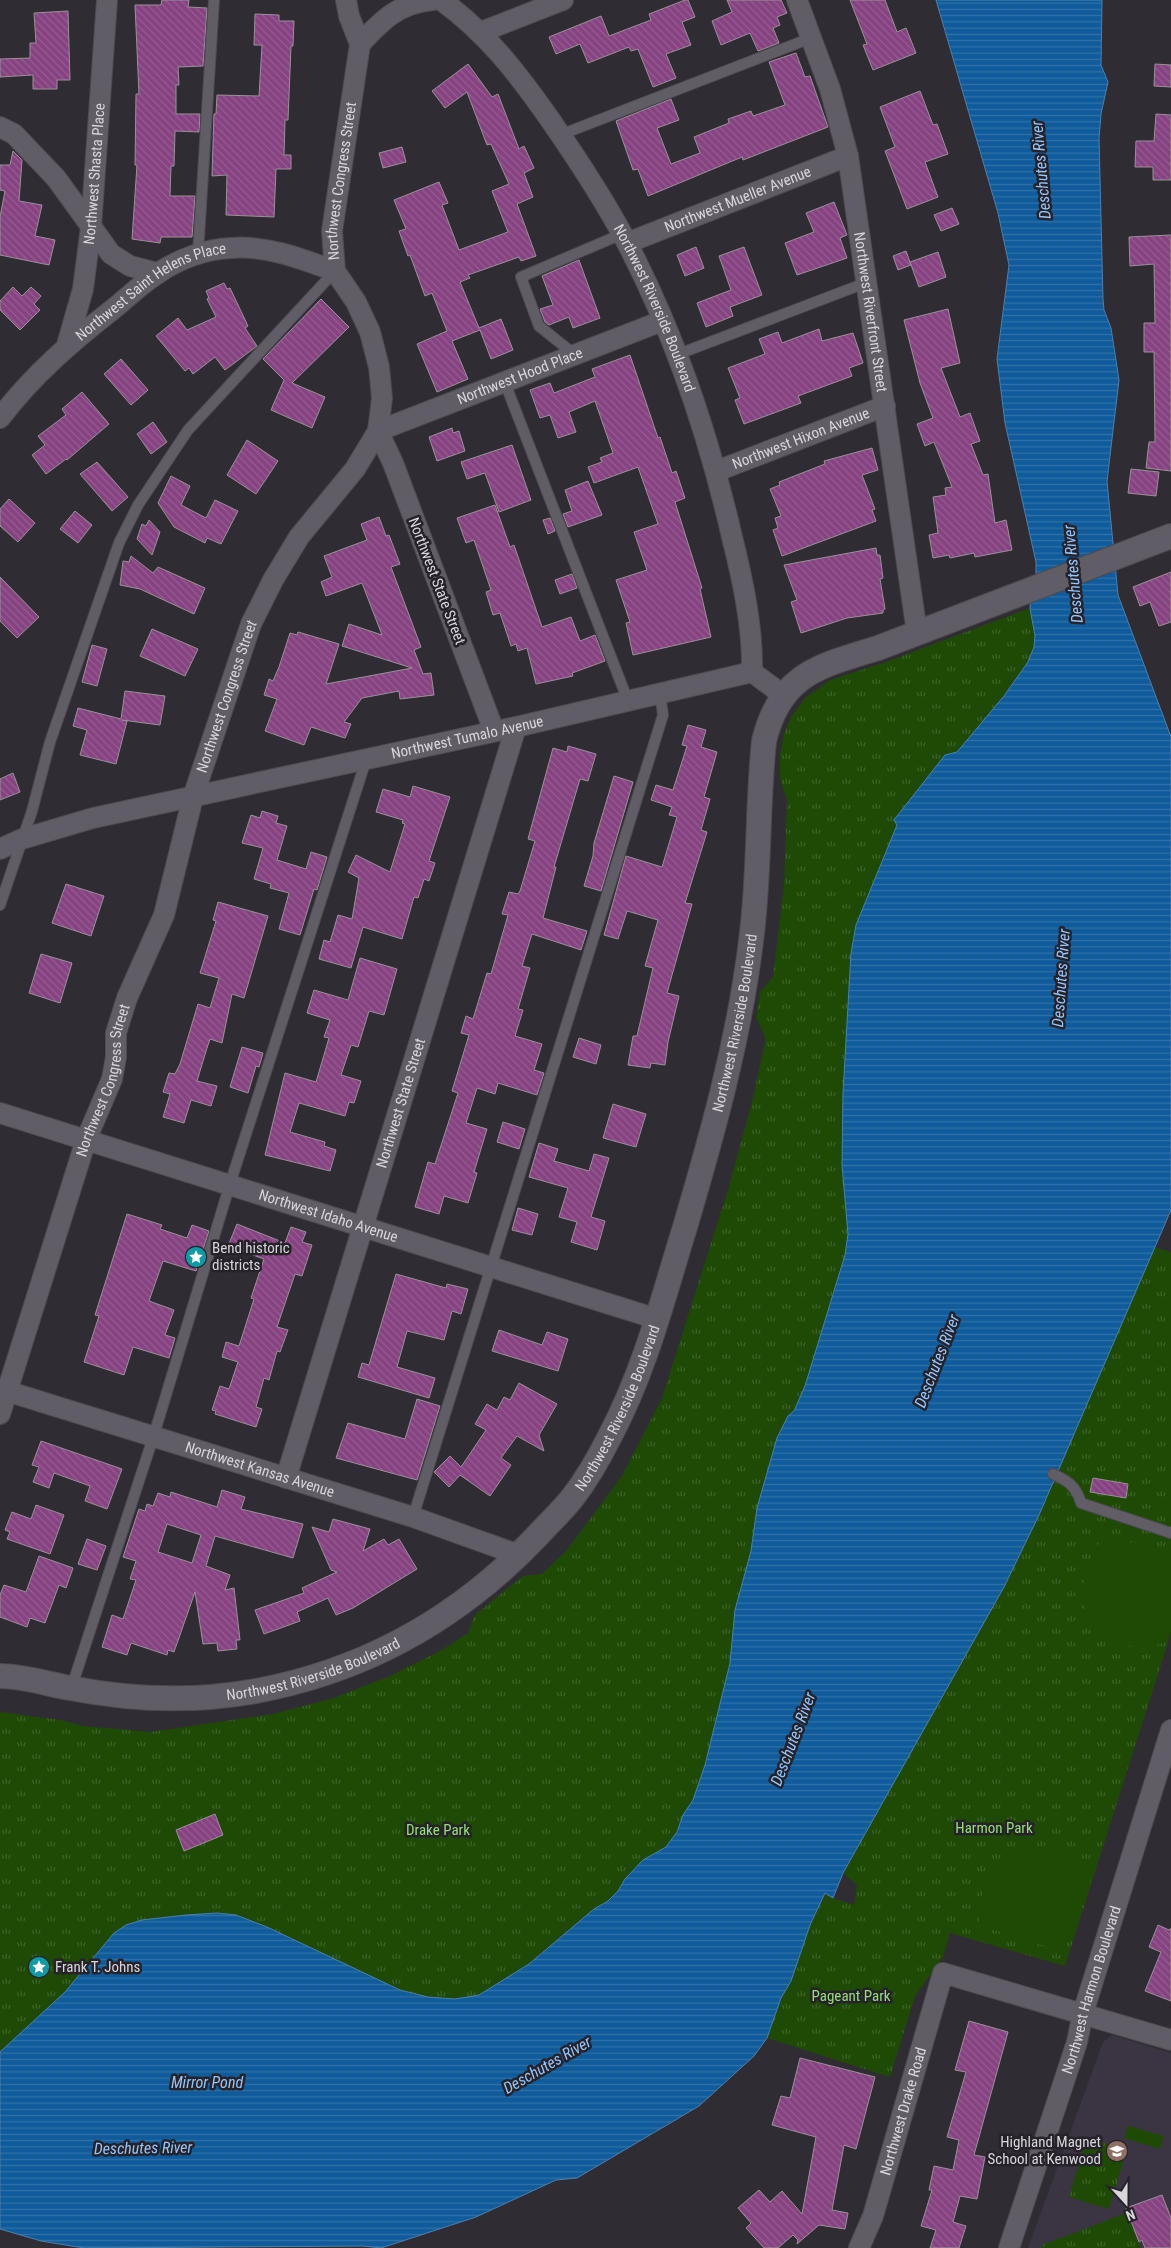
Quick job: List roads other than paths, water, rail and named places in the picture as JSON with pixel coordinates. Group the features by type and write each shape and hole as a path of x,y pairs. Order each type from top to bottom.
{"street":[{"name":"Northwest Shasta Place","path":"67,345 83,289 91,227 107,0"},
{"name":"Northwest Congress Street","path":"0,1414 4,1390 86,1140 112,1079 116,1056 116,1033 127,998 164,915 193,797 231,678 255,615 299,537 355,469 378,430 382,398 380,367 370,332 356,302 335,271 332,231 360,44 349,16 346,0"},
{"path":"360,44 376,26 396,11 414,2 433,0"},
{"name":"Northwest Riverside Boulevard","path":"441,0 481,32 520,77 560,135 624,239 662,321 717,471 738,559 750,634 752,672"},
{"path":"481,32 563,0"},
{"name":"Northwest Riverfront Street","path":"797,0 830,89 848,156 918,633"},
{"path":"0,127 14,134 56,178 111,254 130,266 157,273"},
{"name":"Northwest Mueller Avenue","path":"624,239 848,156"},
{"name":"Northwest Saint Helens Place","path":"0,418 19,393 67,345 157,273 198,253 231,248 256,248 289,255 335,271"},
{"name":"Northwest Hood Place","path":"378,430 506,383 574,354 662,321"},
{"name":"Northwest Hixon Avenue","path":"717,471 884,406"},
{"name":"Northwest State Street","path":"378,430 393,463 494,732"},
{"path":"752,672 782,695 814,670 918,633 1171,536"},
{"name":"Northwest Tumalo Avenue","path":"0,848 22,839 93,818 494,732 752,672"},
{"name":"Northwest Riverside Boulevard","path":"0,1676 16,1676 71,1689 138,1697 197,1698 255,1691 303,1680 348,1665 395,1644 438,1621 486,1586 519,1555 574,1496 610,1437 637,1378 657,1319 725,1089 741,1013 756,888 764,741 770,718 782,695"},
{"name":"Northwest State Street","path":"286,1478 516,727"},
{"name":"Northwest Idaho Avenue","path":"0,1113 362,1227 491,1265 657,1319"},
{"name":"Northwest Kansas Avenue","path":"4,1390 153,1438 413,1517 519,1555"},
{"name":"Northwest Harmon Boulevard","path":"1009,2248 1076,2042 1083,2013 1171,1730"},
{"name":"Northwest Drake Road","path":"860,2248 873,2216 943,1973 1083,2013"},
{"path":"1083,2013 1171,2040"}],"lane":[{"path":"198,253 214,0"},
{"path":"560,135 811,38"},
{"path":"574,354 539,326 522,277 624,239"},
{"path":"0,905 22,839 53,732 119,544 138,505 188,430 335,271"},
{"path":"676,355 868,282"},
{"path":"506,383 628,701"},
{"path":"413,1517 663,715 660,694"},
{"path":"71,1689 153,1438 230,1184 366,760"},
{"path":"1052,1474 1068,1481 1077,1490 1081,1503 1171,1533"}],"water":[{"name":"Mirror Pond","path":"936,0 1102,0 1101,65 1108,82 1101,114 1099,138 1103,299 1104,310 1111,328 1119,380 1107,481 1118,595 1171,737 1171,1210 1039,1515 1004,1587 843,1873 833,1898 825,1893 810,1925 791,1981 781,1998 767,2038 754,2056 699,2106 577,2178 556,2180 476,2217 381,2248 363,2246 84,2248 41,2241 0,2229 0,2052 65,1992 114,1933 126,1925 142,1920 186,1915 217,1913 236,1915 267,1927 400,1990 428,1997 455,1999 479,1995 529,1964 594,1909 608,1901 643,1860 666,1847 677,1832 683,1815 693,1800 705,1765 730,1663 735,1610 751,1551 757,1508 777,1438 788,1416 794,1411 805,1386 845,1255 848,1234 842,1165 843,1093 851,953 856,925 897,825 894,820 945,755 957,752 1004,696 1028,662 1034,647 1035,636 1030,608 1031,599 1036,593 1036,562 1005,423 997,359 1009,265 998,213"}],"place":[{"name":"Bend historic districts","path":"196,1257"},
{"name":"Frank T. Johns","path":"39,1967"},
{"name":"Highland Magnet School at Kenwood","path":"1117,2151"}],"water label":[{"name":"Deschutes River","path":"1041,170"},
{"name":"Deschutes River","path":"1073,574"},
{"name":"Deschutes River","path":"1061,978"},
{"name":"Deschutes River","path":"937,1361"},
{"name":"Deschutes River","path":"793,1739"},
{"name":"Deschutes River","path":"547,2065"},
{"name":"Deschutes River","path":"143,2148"}],"park label":[{"name":"Harmon Park","path":"994,1828"},
{"name":"Drake Park","path":"438,1830"},
{"name":"Pageant Park","path":"851,1996"}]}
